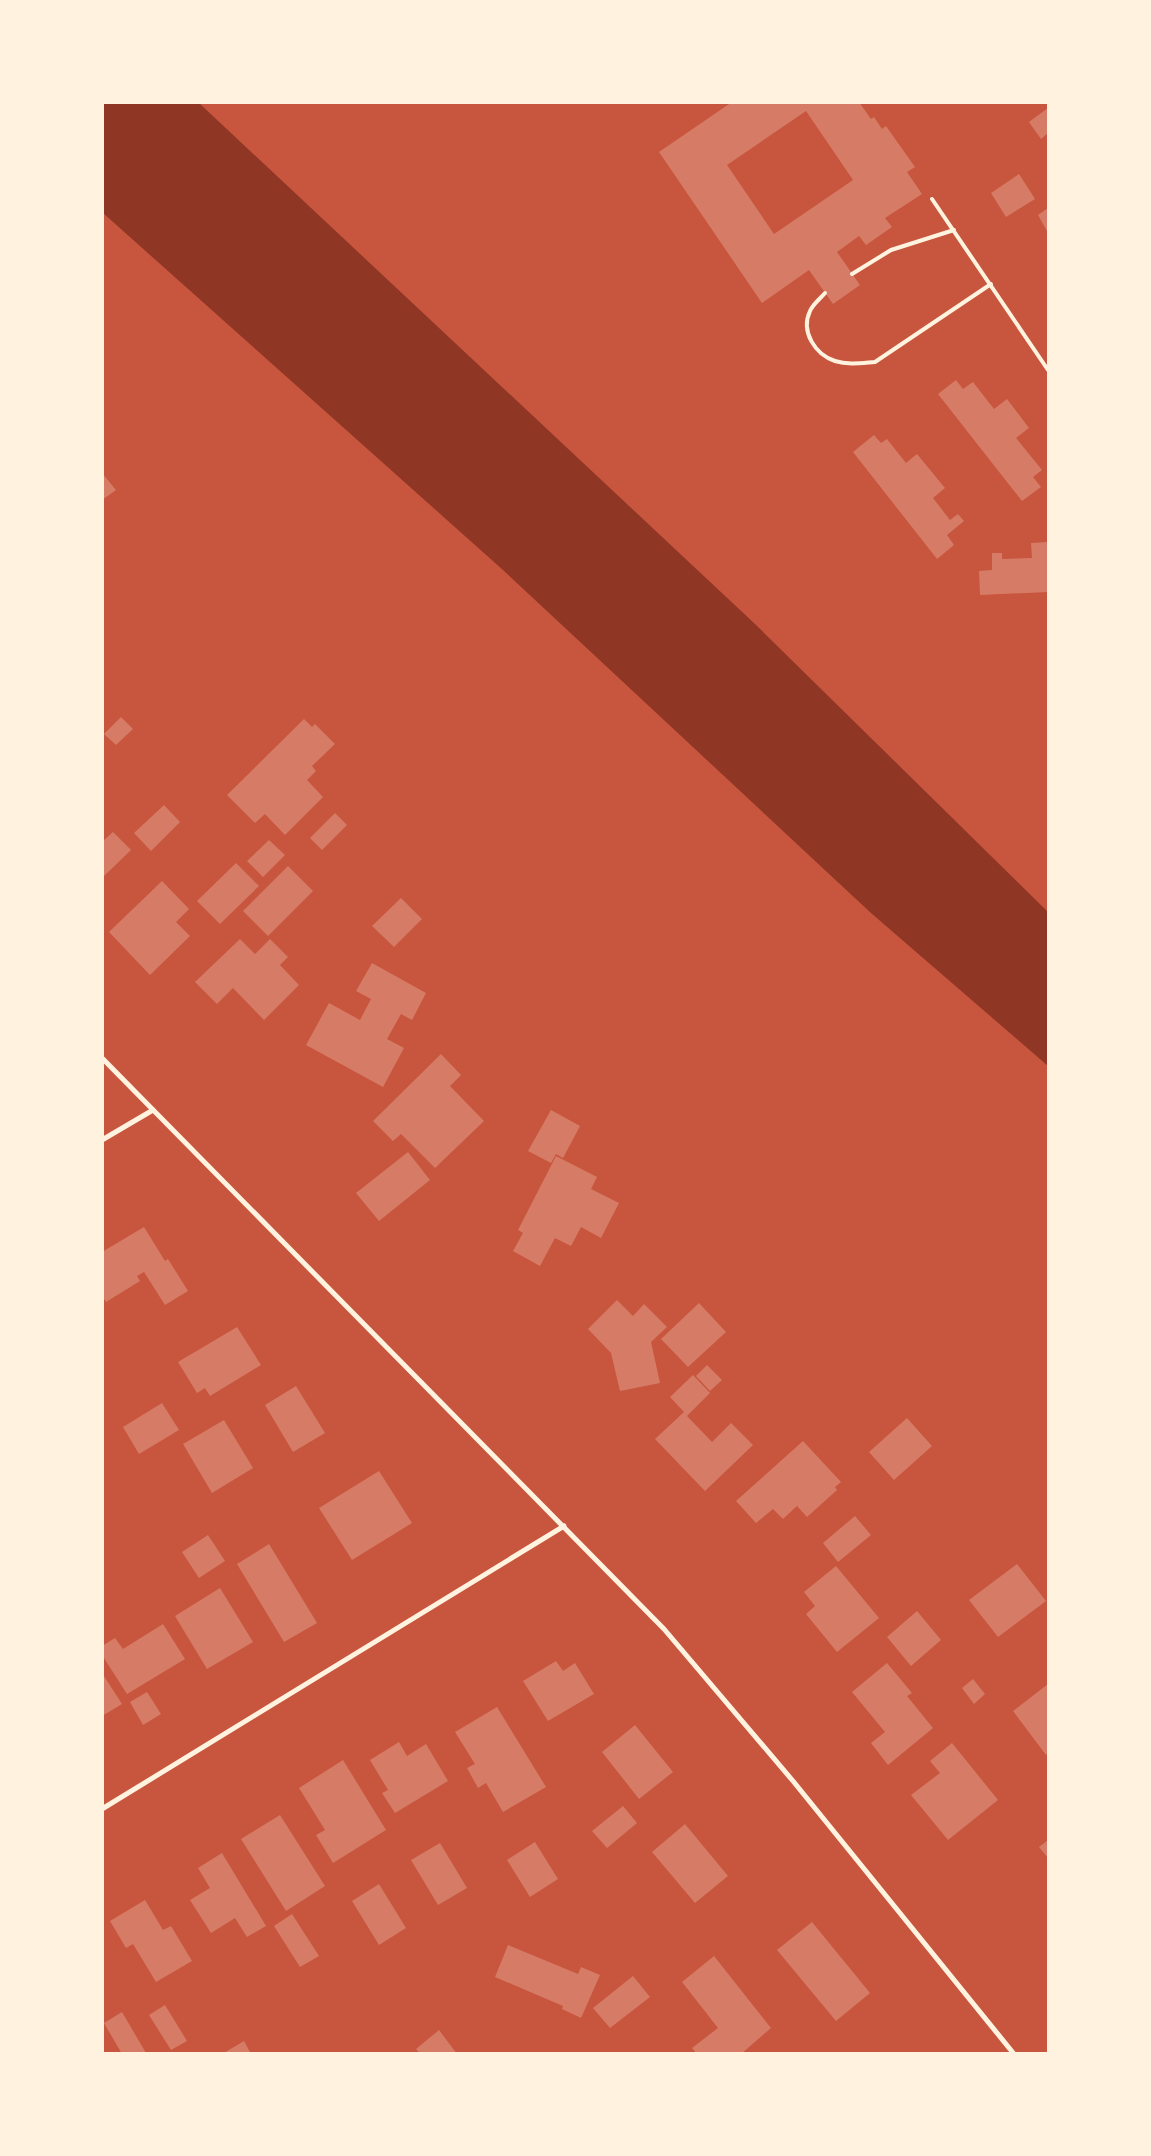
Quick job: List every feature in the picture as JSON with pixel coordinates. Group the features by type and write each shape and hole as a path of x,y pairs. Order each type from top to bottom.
{"street":[{"path":"102,1058 664,1629 794,1781 1014,2054"},
{"path":"102,1140 153,1110"},
{"path":"102,1809 564,1526"}],"lane":[{"path":"932,199 1048,370"},
{"path":"852,274 891,250 954,230"},
{"path":"825,294 816,303 808,318 808,335 812,344 821,354 828,358 843,363 860,364 875,362 991,284"}],"shaded area":[{"path":"103,102 199,103 755,624 1048,912 1048,1066 871,913 503,570 103,213"}],"building":[{"path":"732,102 859,102 871,119 874,117 882,129 886,126 915,167 907,172 922,194 885,218 892,227 866,245 859,236 837,252 860,285 833,304 809,270 762,303 659,152","holes":["806,111 853,180 774,234 727,165"]},
{"path":"1048,108 1048,133 1041,139 1029,122"},
{"path":"1019,174 1035,199 1006,217 991,193"},
{"path":"1048,208 1048,233 1038,215"},
{"path":"956,380 963,389 973,382 994,409 1007,399 1029,428 1016,438 1042,470 1033,477 1041,487 1022,501 938,394"},
{"path":"874,435 881,443 887,439 906,463 917,454 945,488 933,498 950,520 958,514 964,521 947,535 954,545 937,559 853,452"},
{"path":"102,473 116,490 102,500"},
{"path":"1048,542 1048,592 980,595 979,571 992,570 992,553 1002,553 1002,559 1032,558 1031,543"},
{"path":"121,717 133,729 116,745 104,734"},
{"path":"304,719 312,727 315,724 335,744 312,766 316,771 307,780 323,797 285,835 265,814 255,823 227,795"},
{"path":"164,805 180,822 151,851 134,833"},
{"path":"335,813 347,825 322,850 310,838"},
{"path":"113,832 131,850 102,878 102,842"},
{"path":"269,840 285,855 263,877 247,861"},
{"path":"236,863 259,886 220,924 197,901"},
{"path":"288,866 313,891 268,936 243,911"},
{"path":"162,881 189,909 176,922 190,936 150,975 109,932"},
{"path":"401,898 422,919 394,947 372,926"},
{"path":"240,939 255,954 270,939 288,957 280,965 299,985 264,1020 233,988 217,1004 195,982"},
{"path":"372,963 426,993 412,1020 401,1014 387,1039 404,1048 383,1087 306,1045 329,1003 360,1020 371,999 356,991"},
{"path":"441,1054 461,1075 450,1086 484,1121 435,1168 401,1134 393,1141 373,1121"},
{"path":"551,1110 580,1126 563,1158 556,1154 551,1163 528,1151"},
{"path":"408,1152 430,1180 379,1221 356,1193"},
{"path":"556,1156 597,1177 591,1189 619,1203 601,1238 581,1227 571,1246 555,1238 540,1266 513,1251 523,1233 518,1230"},
{"path":"144,1227 165,1261 168,1259 188,1291 165,1305 144,1272 137,1276 140,1281 106,1302 102,1296 102,1252"},
{"path":"617,1300 633,1316 644,1304 667,1327 651,1342 660,1383 620,1391 611,1353 588,1329"},
{"path":"699,1303 726,1332 688,1367 661,1339"},
{"path":"237,1327 261,1365 210,1396 205,1388 197,1393 178,1362"},
{"path":"707,1365 722,1380 710,1391 696,1376"},
{"path":"693,1375 710,1393 687,1416 712,1442 731,1423 753,1445 705,1491 655,1439 684,1412 670,1397"},
{"path":"296,1386 325,1433 293,1452 265,1405"},
{"path":"162,1403 179,1430 139,1454 123,1427"},
{"path":"907,1418 932,1446 894,1480 869,1452"},
{"path":"224,1420 253,1468 212,1493 183,1444"},
{"path":"803,1441 841,1482 835,1487 837,1490 807,1517 797,1506 783,1519 773,1509 756,1523 736,1501"},
{"path":"379,1471 412,1523 352,1560 319,1508"},
{"path":"855,1516 871,1535 838,1562 823,1543"},
{"path":"208,1535 225,1561 199,1578 182,1552"},
{"path":"269,1544 317,1623 284,1642 237,1564"},
{"path":"1017,1564 1046,1601 998,1637 969,1600"},
{"path":"836,1566 879,1618 837,1652 806,1614 815,1606 804,1592"},
{"path":"220,1588 253,1642 207,1669 175,1616"},
{"path":"917,1611 941,1640 911,1666 887,1637"},
{"path":"163,1624 185,1659 127,1694 102,1655 102,1646 115,1638 123,1649"},
{"path":"556,1661 563,1671 575,1663 594,1694 548,1721 523,1681"},
{"path":"887,1663 912,1693 907,1696 933,1728 888,1765 871,1743 885,1732 852,1692"},
{"path":"102,1673 122,1704 102,1716"},
{"path":"973,1679 985,1694 974,1704 962,1688"},
{"path":"1048,1684 1048,1753 1046,1755 1013,1711"},
{"path":"147,1692 161,1714 143,1725 130,1702"},
{"path":"497,1707 546,1787 503,1812 486,1783 478,1788 467,1768 475,1764 455,1732"},
{"path":"635,1725 673,1772 639,1799 602,1752"},
{"path":"399,1742 407,1756 426,1744 448,1781 395,1813 382,1793 388,1790 370,1760"},
{"path":"952,1743 998,1800 948,1840 911,1795 940,1773 930,1761"},
{"path":"343,1760 386,1830 333,1863 316,1835 325,1830 299,1788"},
{"path":"623,1806 637,1823 607,1848 592,1831"},
{"path":"280,1815 325,1886 286,1911 241,1839"},
{"path":"685,1824 728,1876 695,1903 652,1852"},
{"path":"1048,1840 1048,1858 1039,1847"},
{"path":"535,1842 558,1879 530,1897 507,1860"},
{"path":"440,1843 467,1888 438,1905 411,1860"},
{"path":"222,1853 266,1926 247,1937 235,1918 211,1933 190,1900 210,1888 198,1868"},
{"path":"379,1884 406,1928 379,1945 352,1901"},
{"path":"145,1900 163,1930 171,1926 192,1961 156,1982 133,1944 126,1948 110,1921"},
{"path":"292,1914 319,1956 300,1967 274,1926"},
{"path":"812,1922 870,1993 836,2021 777,1950"},
{"path":"508,1945 578,1974 581,1967 600,1975 581,2018 562,2009 563,2006 495,1977"},
{"path":"714,1956 771,2028 741,2054 697,2054 692,2048 718,2028 682,1982"},
{"path":"633,1976 650,1997 610,2028 593,2008"},
{"path":"165,2005 187,2041 171,2050 149,2015"},
{"path":"122,2012 146,2053 122,2054 104,2023"},
{"path":"439,2030 457,2054 420,2054 416,2049"},
{"path":"244,2041 251,2054 222,2054"}]}
